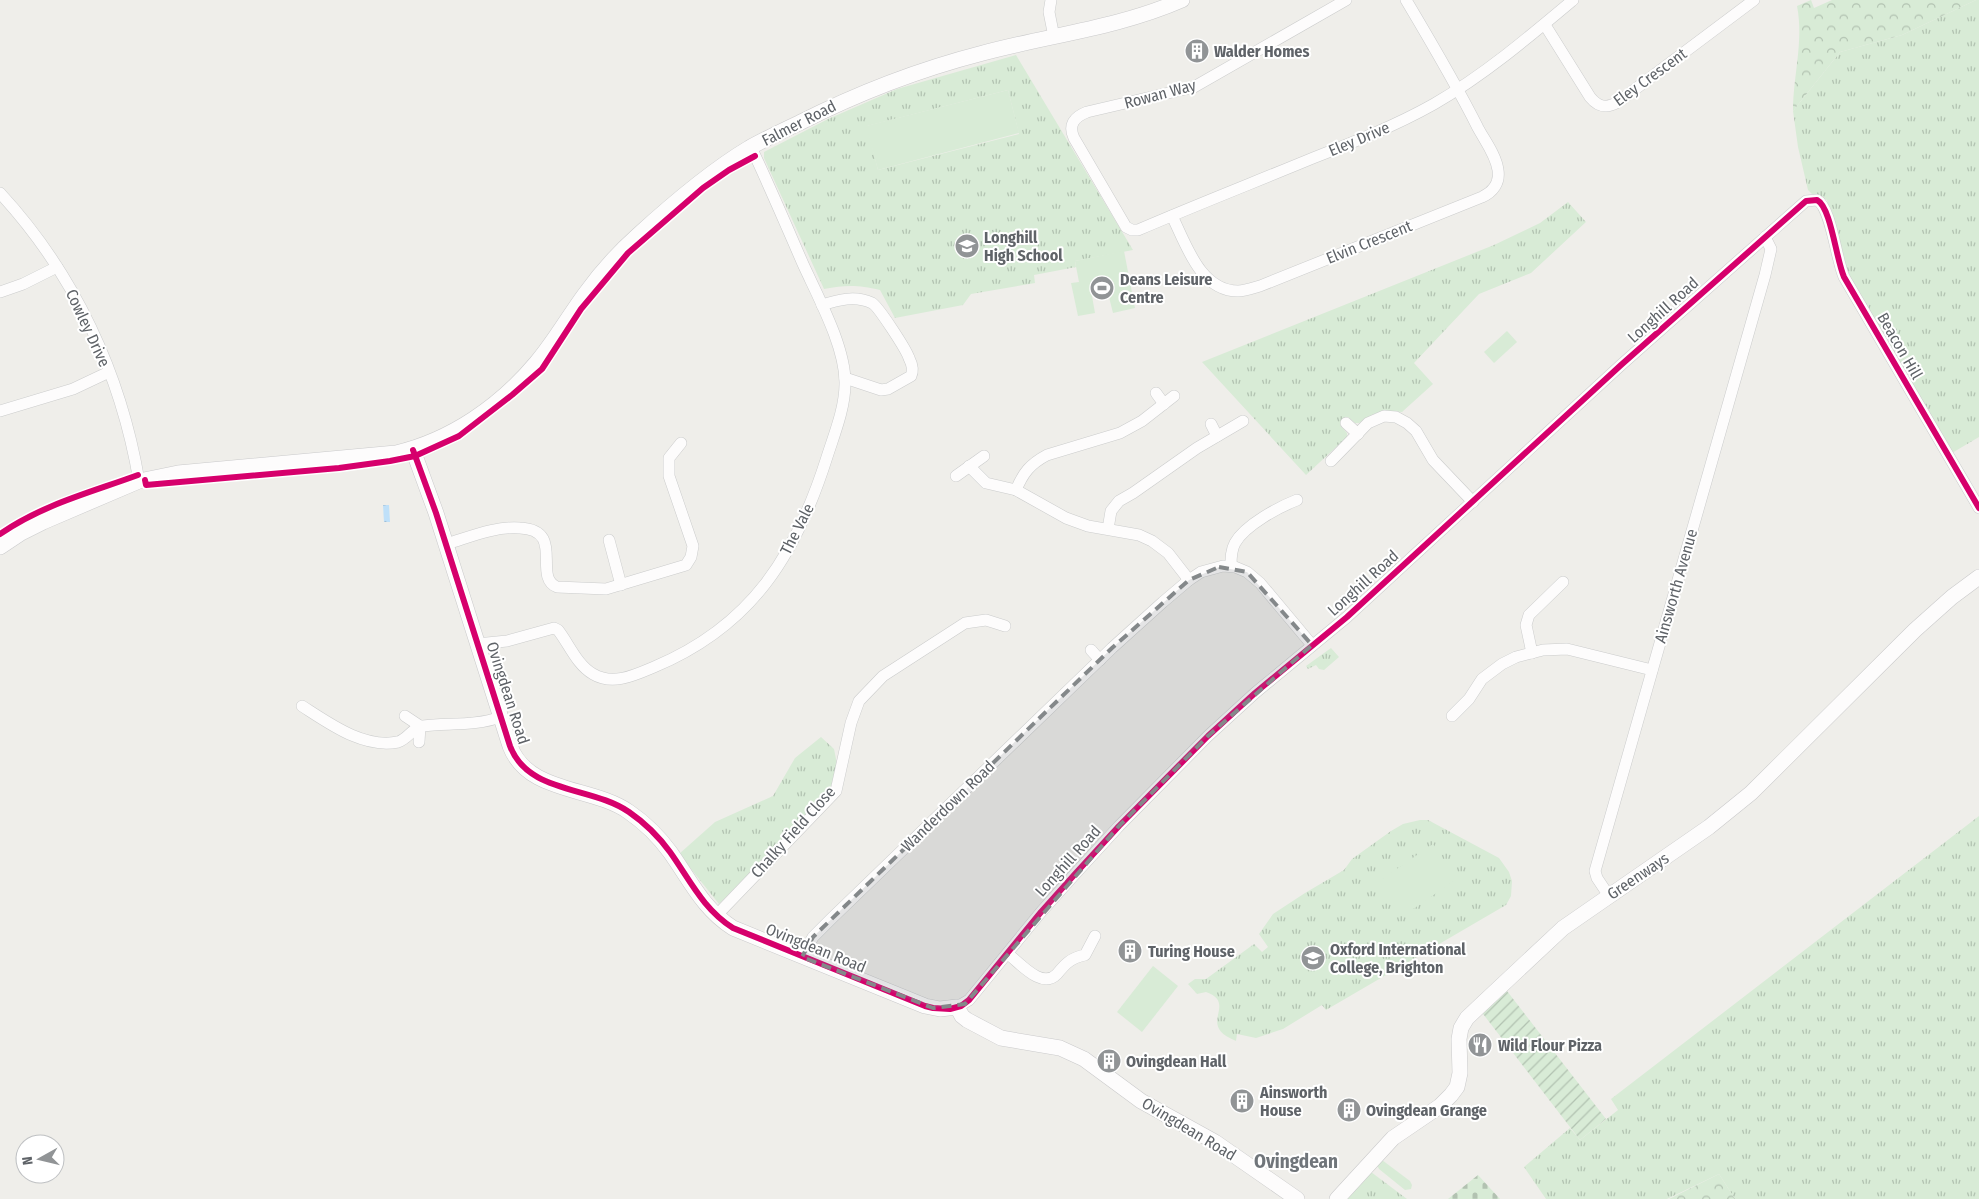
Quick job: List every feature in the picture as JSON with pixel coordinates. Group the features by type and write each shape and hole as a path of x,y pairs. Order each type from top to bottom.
{"street":[{"path":"1051,0 1049,9 1054,37"},
{"name":"Falmer Road","path":"0,547 21,533 43,522 139,481 178,473 396,453 413,450 441,438 468,424 506,393 536,363 586,292 636,236 726,163 751,147 850,97 918,72 986,52 1120,22 1182,0"},
{"name":"Rowan Way","path":"1124,224 1072,134 1071,126 1074,119 1087,112 1194,87 1346,0"},
{"path":"1406,0 1458,88"},
{"name":"Eley Drive","path":"1124,224 1128,229 1136,230 1370,136 1427,107 1458,88 1544,25 1573,0"},
{"name":"Eley Crescent","path":"1544,25 1590,97 1597,104 1606,107 1618,102 1754,0"},
{"name":"Elvin Crescent","path":"1172,216 1204,276 1221,288 1239,291 1260,286 1482,197 1495,188 1498,180 1498,171 1495,159 1458,88"},
{"name":"The Vale","path":"477,644 507,641 554,628 558,630 579,661 591,673 603,678 616,680 646,671 673,660 714,634 736,617 764,588 799,530 813,498 831,446 844,400 845,378 838,347 822,305 751,147"},
{"name":"Cowley Drive","path":"0,193 37,238 57,267 85,315 109,372 122,413 139,481"},
{"name":"Longhill Road","path":"957,1007 969,1000 1041,912 1148,796 1243,704 1347,617 1621,365 1801,205 1810,200"},
{"name":"Beacon Hill","path":"1810,200 1817,200 1824,206 1839,266 1844,277 1979,508"},
{"name":"Ainsworth Avenue","path":"1609,896 1597,878 1595,871 1765,275 1771,250 1765,237"},
{"path":"1750,250 1761,260 1765,275"},
{"path":"0,292 23,284 57,267"},
{"path":"822,305 850,298 873,303 909,357 913,371 911,376 884,390 877,390 845,378"},
{"path":"0,412 73,389 109,372"},
{"path":"1156,393 1164,404"},
{"path":"1016,490 1024,472 1037,460 1047,455 1120,433 1142,422 1174,396"},
{"path":"1331,461 1368,422 1387,416 1402,419 1416,432 1433,460 1473,502"},
{"path":"1108,529 1111,510 1119,501 1217,436 1244,421"},
{"path":"1346,423 1358,434"},
{"path":"1211,424 1217,436"},
{"path":"446,544 494,530 529,529 539,534 546,542 548,580 557,588 606,589 686,565 691,557 693,546 669,476 669,458 681,443"},
{"name":"Ovingdean Road","path":"413,450 446,544 512,752 526,771 543,781 596,796 616,804 629,812 660,839 698,896 716,916 733,928 802,958 925,1006 940,1009 957,1007 962,1016 967,1020 1001,1038 1060,1048 1084,1059 1142,1101 1215,1142 1298,1199"},
{"path":"956,476 984,456"},
{"path":"969,466 986,483 1016,490 1066,518 1088,526 1139,535 1156,543 1168,554 1189,580"},
{"path":"1298,500 1282,506 1243,533 1234,546 1231,566 1247,572 1257,579 1312,645"},
{"path":"609,540 621,584"},
{"name":"Wanderdown Road","path":"802,958 813,937 1100,660 1189,580 1218,566 1231,566"},
{"name":"Greenways","path":"1339,1197 1393,1138 1440,1106 1451,1095 1459,1078 1461,1066 1459,1039 1461,1028 1467,1018 1562,928 1709,827 1751,793 1920,626 1952,597 1979,577"},
{"path":"1532,653 1527,630 1527,620 1530,612 1537,599 1563,582"},
{"name":"Chalky Field Close","path":"716,916 836,790 851,723 859,701 883,676 965,623 986,620 1005,626"},
{"path":"1452,716 1460,701 1494,670 1511,659 1532,653 1561,648 1652,670"},
{"path":"1091,650 1100,660"},
{"path":"302,706 316,721 366,741 378,743 404,740 420,726"},
{"path":"405,716 420,726 482,722 500,717"},
{"path":"419,742 420,726"},
{"path":"1008,954 1037,977 1044,980 1053,977 1068,961 1088,959 1096,936"}],"highlighted area":[{"path":"1219,567 1247,572 1312,645 1208,736 1119,826 965,1004 933,1008 802,957 813,937 1112,648 1189,580"}],"green space":[{"path":"1811,0 1814,8 1832,0 1976,0 1902,35 1840,52 1793,111 1799,45 1797,6"},
{"path":"1979,0 1979,437 1952,453 1844,268 1827,200 1812,194 1808,190 1798,147 1793,111 1840,52 1902,35"},
{"path":"1016,55 1133,250 1075,261 1076,267 1034,275 1035,283 971,294 963,305 895,318 880,290 852,286 824,289 764,158 764,152 828,119 897,89","holes":["1008,90 1019,134 878,170 867,126"]},
{"path":"1008,90 1019,133 878,170 866,126"},
{"path":"1568,202 1586,222 1531,273 1479,294 1414,363 1433,384 1402,412 1384,411 1374,414 1359,423 1355,423 1348,417 1340,425 1347,433 1347,437 1306,475 1202,362 1494,245 1540,223"},
{"name":"Deans Leisure Centre","path":"1124,251 1135,308 1113,313 1108,293 1092,296 1095,313 1078,316 1071,283 1079,282 1075,261"},
{"path":"1507,331 1517,342 1494,363 1484,352"},
{"path":"1331,648 1339,657 1324,670 1319,669 1316,665 1308,669 1306,666"},
{"path":"821,737 834,749 838,769 828,793 719,904 679,854 715,822 773,796 795,758"},
{"path":"1979,816 1979,1199 1735,1199 1719,1174 1667,1199 1546,1199 1524,1167 1570,1128 1580,1140 1618,1110 1611,1099"},
{"path":"1428,820 1499,858 1509,872 1512,881 1511,896 1506,905 1326,1010 1322,1005 1283,1029 1256,1038 1237,1034 1236,1041 1224,1035 1217,1022 1219,1002 1215,997 1206,992 1197,994 1188,984 1195,979 1206,979 1254,944 1262,952 1268,947 1259,934 1273,914 1344,870 1352,859 1391,831 1403,824"},
{"path":"1433,844 1457,879 1403,916 1379,881"},
{"path":"1153,966 1178,986 1142,1032 1117,1012"},
{"path":"1507,991 1606,1119 1580,1140 1480,1010"},
{"path":"1382,1160 1410,1181 1411,1189 1405,1190 1379,1169 1377,1165"},
{"path":"1371,1172 1407,1199 1346,1199"},
{"path":"1719,1174 1735,1199 1669,1199"},
{"path":"1478,1175 1500,1199 1448,1199"}],"water":[{"path":"383,505 389,505 390,522 384,522"}],"cycle path":[{"path":"145,480 146,485 339,468 390,461 415,456 459,436 542,369 581,309 628,253 703,188 729,170 755,156"},
{"path":"413,450 436,513 510,746 519,762 531,773 546,781 597,797 635,816 666,846 705,903 733,928 925,1006 950,1009 961,1006 969,1000 1041,912 1075,874 1119,826 1208,736 1255,693 1347,617 1621,365 1806,201 1817,200 1826,212 1844,277 1979,508"},
{"path":"0,534 50,507 138,475"}],"place":[{"name":"Walder Homes","path":"1197,51"},
{"name":"Longhill High School","path":"967,246"},
{"name":"Deans Leisure Centre","path":"1102,288"},
{"name":"Turing House","path":"1130,951"},
{"name":"Oxford International College, Brighton","path":"1313,958"},
{"name":"Wild Flour Pizza","path":"1480,1045"},
{"name":"Ovingdean Hall","path":"1109,1061"},
{"name":"Ainsworth House","path":"1242,1101"},
{"name":"Ovingdean Grange","path":"1349,1110"}],"district":[{"name":"Ovingdean","path":"1296,1161"}]}
